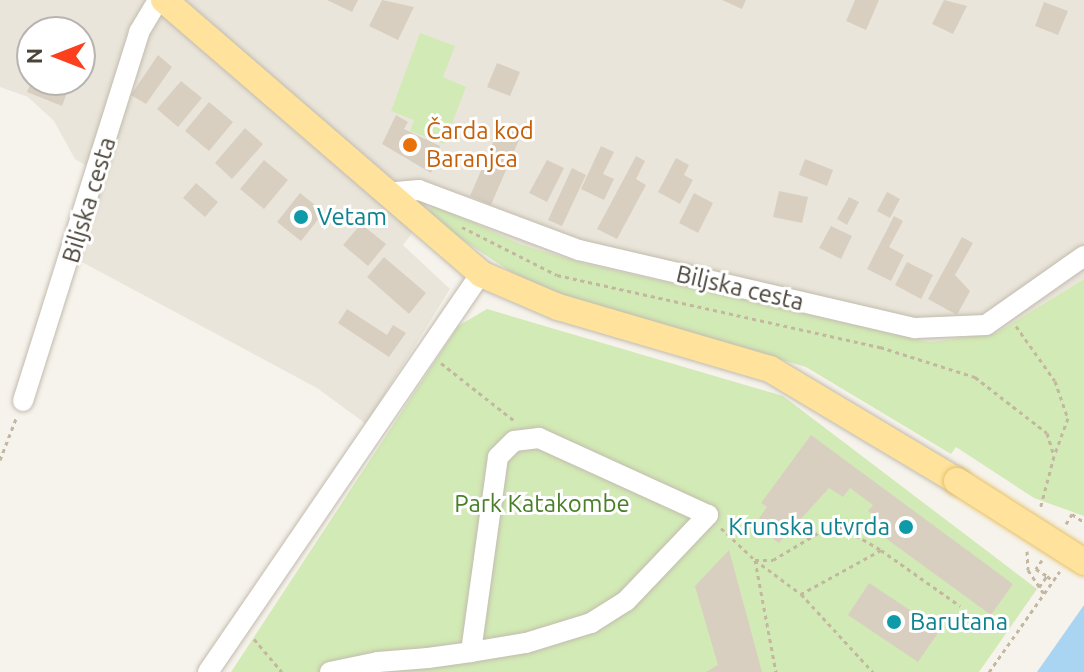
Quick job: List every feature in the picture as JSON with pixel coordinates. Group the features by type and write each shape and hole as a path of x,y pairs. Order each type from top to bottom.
{"main road":[{"path":"164,0 481,274 558,307 770,369 957,481 1084,562"}],"street":[{"name":"Biljska cesta","path":"23,401 139,32 158,0"},
{"name":"Biljska cesta","path":"385,193 419,190 579,250 895,325 964,329 1004,315 1084,256"},
{"path":"208,672 242,617 432,339 481,274"},
{"path":"330,672 471,652 591,623 626,601 708,515 539,438 514,441 498,457 471,652"}],"path":[{"path":"458,225 557,275 880,347 962,372 1027,411 1054,456"},
{"path":"1004,315 1032,342 1059,394 1068,429 1054,456 1036,524"},
{"path":"432,339 444,370 539,438"},
{"path":"0,460 23,401"},
{"path":"1059,534 1072,514 1084,522"},
{"path":"708,515 755,560 801,594 873,672"},
{"path":"755,560 773,560 823,530 842,527 881,550 960,606"},
{"path":"989,672 1044,594 1028,570 1031,538"},
{"path":"801,594 881,550"},
{"path":"1046,554 1036,569 1053,580"},
{"path":"755,560 776,672"},
{"path":"1039,587 1047,576"},
{"path":"242,617 282,672"}],"shaded area":[{"path":"0,0 1084,0 1084,279 996,333 930,342 582,263 520,244 434,204 403,245 450,289 366,424 317,388 65,253 90,168 75,159 54,121 25,96 96,96 96,16 16,16 16,93 0,87"}],"green space":[{"path":"420,33 455,46 443,77 466,87 444,144 410,131 414,120 391,111"},
{"path":"434,204 520,244 582,263 930,342 996,333 1084,279 1084,516 1034,498 956,447 951,454 806,367 567,298 517,276 436,222 427,213"},
{"name":"Park Katakombe","path":"487,309 783,396 1037,589 979,672 231,672 458,326"}],"water":[{"path":"1084,605 1084,672 1037,672"}],"building":[{"path":"327,0 358,0 352,12"},
{"path":"382,0 414,7 398,40 369,26"},
{"path":"722,0 746,0 742,9"},
{"path":"855,0 879,0 866,30 846,21"},
{"path":"944,0 967,6 953,34 932,24"},
{"path":"1044,2 1068,11 1058,35 1035,26"},
{"path":"158,55 172,67 146,104 131,95"},
{"path":"497,63 520,72 510,96 487,87"},
{"path":"181,81 202,98 178,127 157,109"},
{"path":"37,96 66,96 62,106"},
{"path":"209,102 233,122 209,151 185,131"},
{"name":"Čarda kod Baranjca","path":"396,115 408,122 404,129 440,146 431,173 382,144"},
{"path":"501,124 522,133 491,205 470,196"},
{"path":"245,128 263,144 232,179 215,163"},
{"path":"601,146 614,152 603,174 614,179 604,200 581,189"},
{"path":"636,156 645,161 636,179 646,185 617,239 597,229"},
{"path":"676,158 689,165 684,175 693,180 680,204 658,192"},
{"path":"805,159 833,170 827,186 799,175"},
{"path":"264,160 288,180 264,209 240,189"},
{"path":"547,160 564,168 547,202 529,193"},
{"path":"572,168 586,175 562,226 548,220"},
{"path":"196,183 218,202 205,217 183,198"},
{"path":"779,191 808,197 802,223 773,217"},
{"path":"887,192 900,199 890,218 877,211"},
{"name":"Vetam","path":"300,193 324,212 301,241 277,222"},
{"path":"694,193 713,203 698,233 679,223"},
{"path":"849,197 859,202 847,225 837,219"},
{"path":"894,216 903,221 889,247 904,255 891,281 867,269"},
{"path":"361,224 386,244 368,266 343,245"},
{"path":"831,226 852,236 841,259 819,248"},
{"path":"962,237 973,243 955,275 970,291 957,315 928,299"},
{"path":"384,257 426,293 409,314 367,277"},
{"path":"907,262 933,275 921,299 895,285"},
{"path":"347,309 387,335 393,325 406,333 389,357 338,323"},
{"name":"Krunska utvrda","path":"811,435 1013,584 991,615 873,529 880,520 868,511 873,505 850,488 843,497 829,488 779,543 754,525 767,507 761,503"},
{"name":"Krunska utvrda","path":"729,550 762,672 706,672 718,665 695,586"},
{"name":"Barutana","path":"869,583 940,630 918,662 848,615"}],"place":[{"name":"Čarda kod Baranjca","path":"410,145"},
{"name":"Vetam","path":"301,217"},
{"name":"Krunska utvrda","path":"906,527"},
{"name":"Barutana","path":"894,622"}]}
